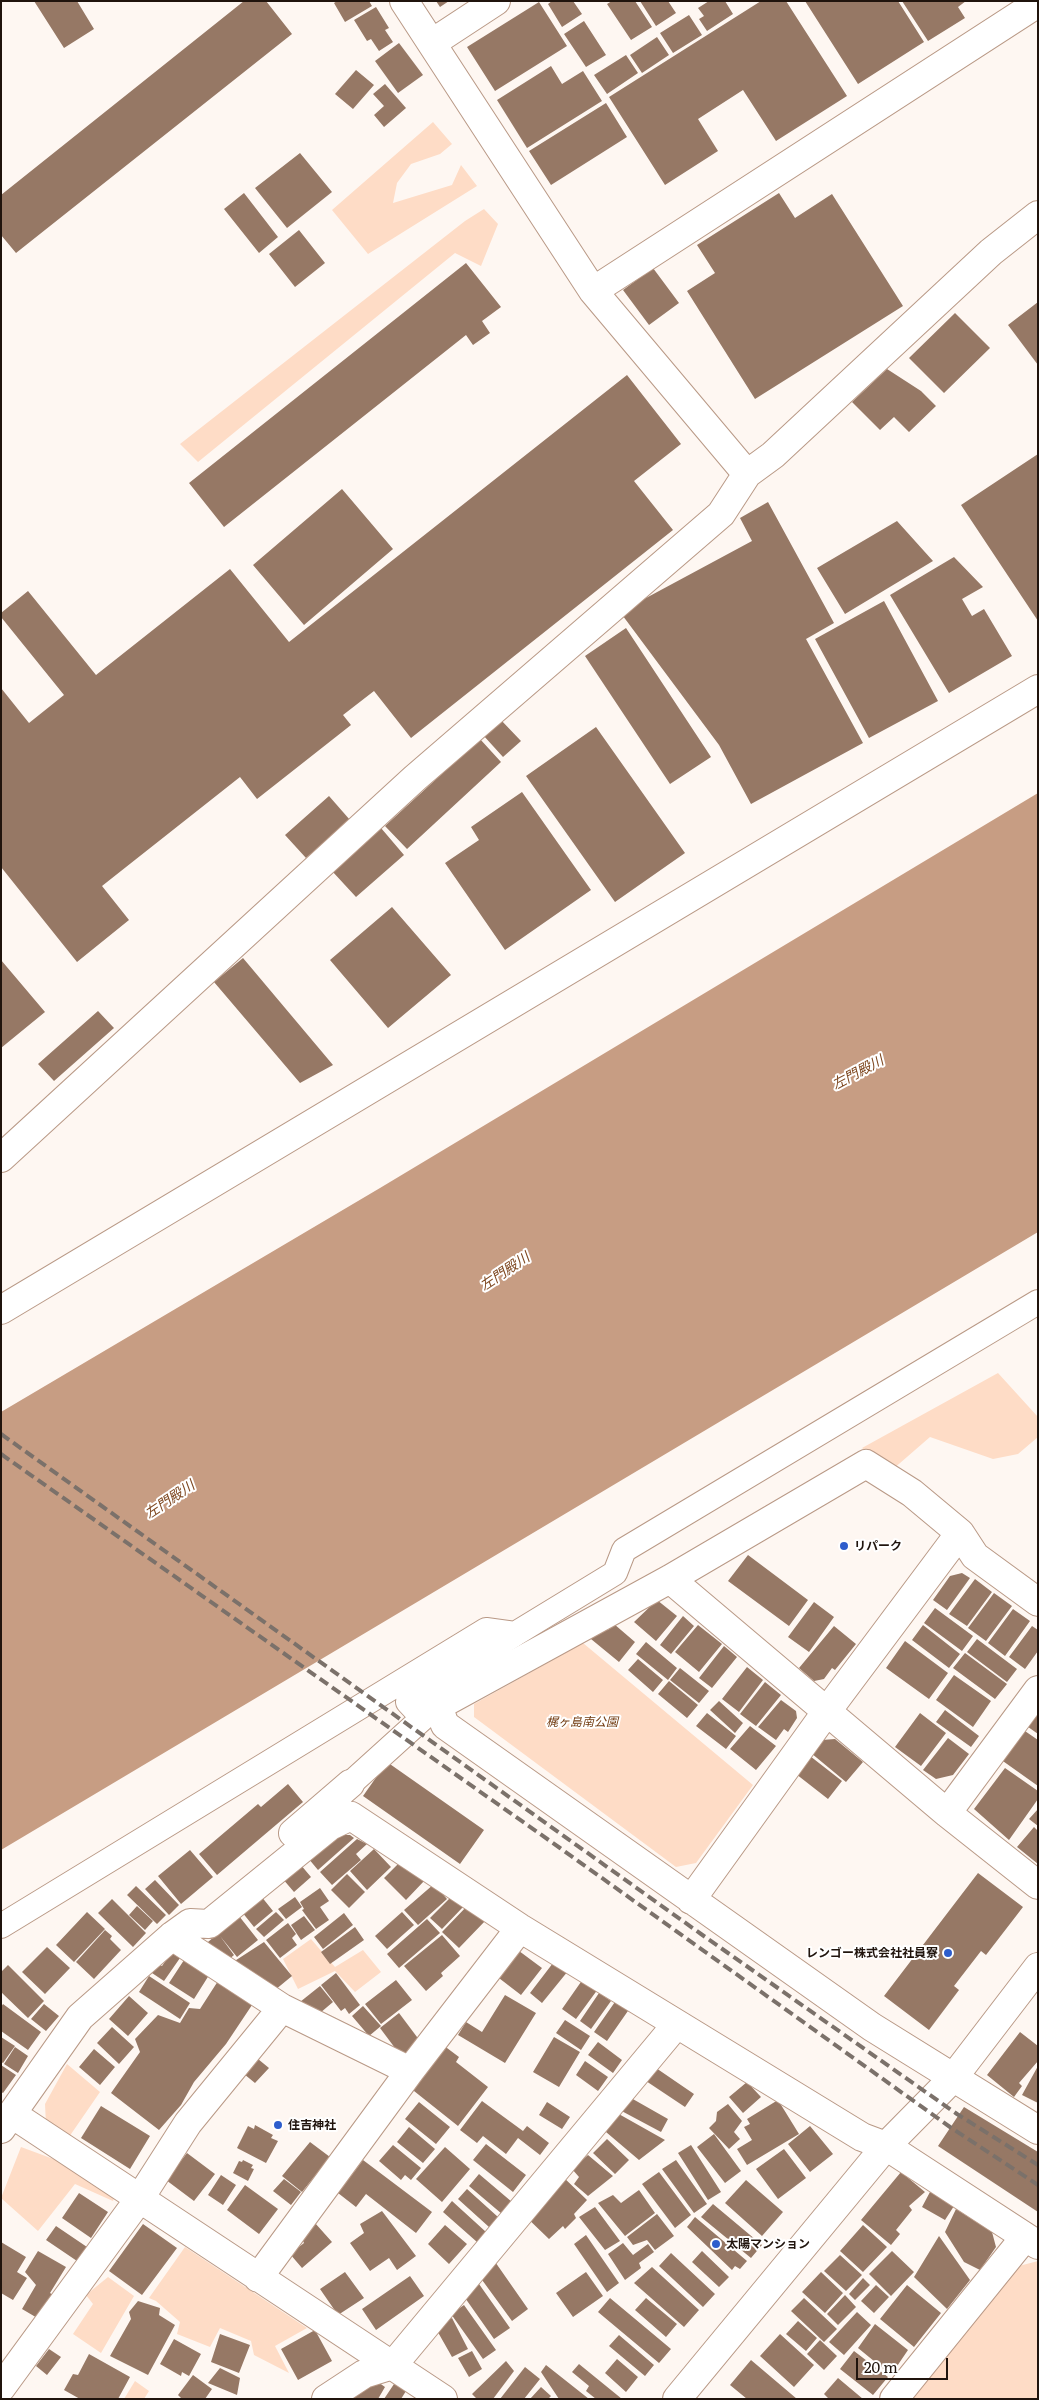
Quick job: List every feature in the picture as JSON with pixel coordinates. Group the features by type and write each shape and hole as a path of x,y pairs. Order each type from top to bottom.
{"street":[{"path":"404,1 593,291 747,474"},
{"path":"432,43 496,1"},
{"path":"593,291 1038,2"},
{"path":"1,1158 415,778 721,514 747,474 773,455 991,252 1038,215"},
{"path":"1,1310 1038,689"},
{"path":"1038,1302 624,1550 614,1572 408,1702 430,1711 445,1725 872,2027 1038,2130"},
{"path":"443,2399 140,2198 7,2122 80,2017 350,1784 430,1711 670,1579 866,1464 912,1493 960,1533 975,1556 1038,1602"},
{"path":"692,1900 827,1711 960,1533"},
{"path":"670,1579 947,1813 1038,1885"},
{"path":"1,1926 486,1630 515,1634"},
{"path":"947,1813 1038,1690"},
{"path":"181,1929 209,1924 330,1826 351,1816 520,1928 862,2137 886,2146 1032,2241 894,2399"},
{"path":"258,2278 410,2070 520,1928"},
{"path":"181,1929 282,2008 410,2070"},
{"path":"677,2399 886,2146 953,2078 1038,1967"},
{"path":"1,2388 140,2198 188,2123 282,2008"},
{"path":"326,2399 364,2374 392,2365 676,2025"}],"green space":[{"path":"433,122 452,144 440,154 411,164 397,183 393,203 452,185 461,165 477,186 368,254 332,210"},
{"path":"484,209 498,224 481,266 455,253 198,462 180,444 465,221"},
{"path":"998,1373 1038,1417 1038,1437 1018,1454 993,1459 930,1437 892,1470 862,1448"},
{"name":"梶ヶ島南公園","path":"583,1643 753,1785 696,1863 676,1867 474,1717 474,1704"},
{"path":"311,1939 335,1967 363,1950 381,1972 355,1992 335,1971 298,1989 283,1959"},
{"path":"67,2064 100,2092 69,2137 46,2125 45,2104"},
{"path":"21,2147 75,2167 116,2193 113,2201 75,2184 38,2231 1,2198"},
{"path":"185,2247 307,2328 275,2346 289,2373 254,2355 251,2341 220,2328 210,2347 177,2334 180,2322 156,2301 149,2298"},
{"path":"1038,2261 1038,2399 911,2399 1019,2266"},
{"path":"108,2277 134,2296 101,2353 73,2334 93,2304 86,2295"},
{"path":"135,2381 149,2391 144,2399 124,2399"}],"water":[{"name":"左門殿川","path":"1038,793 1038,1232 1,1850 1,1412 380,1188"}],"building":[{"path":"34,1 77,1 94,29 64,48"},
{"path":"244,1 266,1 292,34 16,253 1,235 1,195"},
{"path":"337,1 369,1 372,6 345,22 334,3"},
{"path":"436,1 449,1 440,7"},
{"path":"552,1 573,1 582,14 562,27 548,4"},
{"path":"612,1 635,1 652,27 631,40 607,4"},
{"path":"640,1 668,1 676,13 656,26"},
{"path":"709,1 725,1 733,14 707,31 699,19 704,16 698,8"},
{"path":"761,1 786,1 847,96 776,141 743,90 698,119 718,151 665,185 609,97"},
{"path":"805,1 898,1 924,42 858,84"},
{"path":"902,1 966,1 958,7 965,18 928,41"},
{"path":"539,2 567,46 495,91 467,47"},
{"path":"376,7 389,28 385,30 393,42 379,51 371,39 367,41 354,20"},
{"path":"689,15 702,35 673,53 660,33"},
{"path":"584,21 606,55 586,67 564,34"},
{"path":"657,37 669,55 642,73 630,55"},
{"path":"399,43 423,75 398,93 375,61"},
{"path":"626,55 638,73 607,94 594,75"},
{"path":"551,66 562,84 583,71 602,101 527,148 497,100"},
{"path":"356,70 374,85 353,109 335,94"},
{"path":"385,84 406,108 384,127 374,115 384,106 373,94"},
{"path":"606,103 627,137 551,185 529,151"},
{"path":"300,153 332,192 287,228 255,188"},
{"path":"244,193 278,237 259,253 224,209"},
{"path":"779,193 795,218 832,194 903,306 755,399 687,291 715,273 697,245"},
{"path":"299,230 325,263 295,287 269,254"},
{"path":"466,263 501,307 482,321 490,333 473,345 466,335 224,527 189,483"},
{"path":"653,268 679,303 649,325 623,290"},
{"path":"1038,302 1038,365 1008,325"},
{"path":"955,313 990,348 944,393 909,358"},
{"path":"887,369 921,391 936,406 909,432 894,417 880,430 852,402"},
{"path":"627,375 681,444 634,481 673,530 411,738 374,691 343,715 351,725 257,799 240,777 102,886 129,920 77,962 1,867 1,688 29,723 64,695 1,617 1,613 28,591 96,675 230,569 289,642"},
{"path":"1038,454 1038,621 961,505"},
{"path":"342,489 393,549 304,625 253,565"},
{"path":"768,502 834,623 806,639 863,743 751,804 719,745 620,612 752,541 740,518"},
{"path":"897,521 933,561 845,614 817,568"},
{"path":"954,557 983,587 962,599 972,616 984,609 1012,656 949,693 890,595"},
{"path":"884,601 938,701 869,738 815,639"},
{"path":"626,628 711,757 670,784 585,656"},
{"path":"500,719 521,741 503,757 483,735"},
{"path":"596,727 685,853 615,902 526,776"},
{"path":"480,739 501,762 407,849 385,826"},
{"path":"522,792 591,890 505,950 445,863 479,840 471,827"},
{"path":"329,796 350,820 306,858 285,835"},
{"path":"381,828 404,855 356,897 332,871"},
{"path":"392,907 451,975 388,1028 330,960"},
{"path":"243,958 333,1065 300,1083 214,982"},
{"path":"1,960 45,1012 1,1048"},
{"path":"98,1011 114,1028 54,1081 38,1064"},
{"path":"748,1555 808,1600 789,1626 728,1581"},
{"path":"962,1573 970,1578 947,1610 933,1600 950,1576"},
{"path":"975,1579 992,1592 967,1626 949,1614"},
{"path":"994,1593 1012,1606 986,1641 968,1628"},
{"path":"657,1600 677,1616 656,1641 634,1622"},
{"path":"814,1602 834,1617 809,1652 788,1637"},
{"path":"935,1608 973,1636 962,1651 924,1623"},
{"path":"1013,1609 1030,1621 1005,1656 988,1643"},
{"path":"683,1616 694,1626 671,1654 660,1645"},
{"path":"614,1624 635,1642 619,1662 591,1639 602,1630 608,1630"},
{"path":"698,1625 722,1644 699,1672 675,1652"},
{"path":"923,1625 960,1654 949,1668 912,1640"},
{"path":"834,1626 856,1644 835,1670 832,1668 824,1679 814,1681 799,1668"},
{"path":"1032,1626 1038,1630 1038,1651 1025,1669 1009,1657"},
{"path":"977,1639 1017,1669 1007,1682 967,1652"},
{"path":"905,1641 948,1673 929,1699 886,1668"},
{"path":"646,1642 677,1668 668,1680 636,1654"},
{"path":"724,1646 737,1657 712,1688 699,1678"},
{"path":"965,1653 1007,1684 995,1699 953,1668"},
{"path":"638,1659 663,1680 653,1692 628,1670"},
{"path":"747,1667 763,1680 739,1712 722,1699"},
{"path":"680,1668 709,1691 699,1703 670,1680"},
{"path":"954,1675 991,1701 973,1727 936,1700"},
{"path":"669,1681 698,1705 687,1718 658,1694"},
{"path":"765,1682 781,1695 756,1726 740,1714"},
{"path":"781,1700 796,1711 797,1718 788,1732 784,1729 776,1740 758,1727"},
{"path":"719,1701 743,1723 735,1733 710,1710"},
{"path":"1038,1708 1038,1734 1024,1724"},
{"path":"945,1710 979,1736 971,1747 936,1722"},
{"path":"707,1713 736,1736 726,1749 696,1726"},
{"path":"920,1713 946,1733 921,1766 895,1747"},
{"path":"750,1726 776,1746 756,1770 730,1749"},
{"path":"1022,1729 1038,1740 1038,1786 1000,1759"},
{"path":"948,1738 969,1754 953,1775 936,1779 923,1770"},
{"path":"835,1739 863,1762 846,1782 811,1753 822,1740"},
{"path":"810,1756 842,1781 828,1799 796,1774"},
{"path":"387,1762 484,1830 460,1864 363,1796"},
{"path":"1005,1768 1038,1791 1038,1799 1009,1840 974,1809"},
{"path":"288,1784 303,1802 217,1875 199,1854 258,1804 261,1807"},
{"path":"1038,1809 1038,1826 1029,1819"},
{"path":"1034,1827 1038,1831 1038,1864 1017,1847"},
{"path":"333,1835 350,1835 354,1838 318,1870 308,1858"},
{"path":"357,1839 367,1844 356,1854 361,1860 332,1885 320,1872"},
{"path":"374,1849 391,1867 367,1890 350,1871"},
{"path":"190,1850 213,1877 181,1904 158,1876"},
{"path":"399,1863 425,1880 406,1900 384,1878"},
{"path":"300,1864 311,1877 294,1892 282,1878"},
{"name":"レンゴー株式会社社員寮","path":"978,1873 1023,1907 986,1955 981,1951 954,1986 959,1990 929,2030 884,1996"},
{"path":"347,1874 365,1892 349,1908 331,1890"},
{"path":"155,1880 179,1905 169,1915 145,1889"},
{"path":"434,1884 447,1899 418,1925 404,1910"},
{"path":"136,1886 166,1915 157,1924 127,1895"},
{"path":"320,1888 329,1901 320,1907 329,1920 316,1929 302,1910 304,1909 300,1902"},
{"path":"261,1896 273,1911 254,1927 242,1912"},
{"path":"452,1896 463,1907 442,1929 430,1918"},
{"path":"295,1897 302,1907 286,1919 278,1909"},
{"path":"112,1899 146,1933 133,1947 98,1913"},
{"path":"469,1904 486,1920 459,1948 442,1932"},
{"path":"137,1906 153,1921 145,1930 129,1915"},
{"path":"87,1912 105,1929 74,1962 56,1945"},
{"path":"276,1912 284,1920 264,1937 256,1929"},
{"path":"402,1912 414,1925 387,1949 375,1936"},
{"path":"344,1913 353,1925 323,1949 314,1937"},
{"path":"239,1916 258,1940 237,1957 220,1936 234,1955 226,1962 202,1947"},
{"path":"304,1916 315,1930 301,1940 291,1925"},
{"path":"427,1919 440,1933 399,1968 387,1954"},
{"path":"288,1923 296,1934 292,1938 297,1945 280,1958 266,1940"},
{"path":"355,1927 364,1940 330,1964 321,1952"},
{"path":"105,1930 112,1936 110,1939 121,1950 94,1979 76,1962"},
{"path":"442,1935 460,1956 441,1973 443,1976 426,1991 404,1966"},
{"path":"264,1942 292,1976 275,1990 230,1964"},
{"path":"47,1947 70,1968 45,1994 22,1972"},
{"path":"515,1948 542,1968 521,1995 495,1975"},
{"path":"171,1953 180,1958 164,1981 149,1971 154,1963 162,1966"},
{"path":"186,1957 211,1972 194,1999 169,1983"},
{"path":"553,1963 568,1971 542,2003 530,1993"},
{"path":"8,1965 44,2001 28,2018 1,1992 1,1972"},
{"path":"336,1973 360,2005 349,2014 345,2008 341,2011 321,1985"},
{"path":"149,1976 190,2003 180,2019 139,1992"},
{"path":"583,1979 598,1989 576,2019 562,2009"},
{"path":"396,1980 412,2000 381,2024 365,2004"},
{"path":"218,1981 256,1999 226,2044 194,2082 181,2105 159,2130 111,2093 140,2052 135,2039 158,2015 180,2023 189,2008 200,2009"},
{"path":"320,1986 333,2002 320,2013 300,2002"},
{"path":"599,1993 611,2001 591,2029 580,2021"},
{"path":"505,1995 536,2013 505,2063 458,2035 466,2022 482,2032"},
{"path":"129,1996 148,2013 128,2036 109,2019"},
{"path":"617,1999 630,2008 607,2041 594,2032"},
{"path":"3,2004 41,2032 28,2050 1,2031 1,2007"},
{"path":"44,2004 59,2016 46,2031 31,2019"},
{"path":"363,2006 381,2026 369,2036 352,2016"},
{"path":"399,2013 420,2041 401,2056 380,2028"},
{"path":"565,2020 590,2036 581,2050 556,2033"},
{"path":"112,2027 134,2047 119,2064 97,2043"},
{"path":"1020,2032 1038,2046 1038,2061 1019,2083 1022,2086 1014,2097 987,2075"},
{"path":"1,2037 15,2046 3,2063 1,2062"},
{"path":"554,2037 580,2052 559,2087 533,2072"},
{"path":"598,2042 622,2060 613,2073 588,2055"},
{"path":"443,2045 459,2057 456,2062 488,2087 458,2126 409,2087"},
{"path":"15,2047 28,2056 18,2073 4,2064"},
{"path":"94,2049 115,2067 100,2085 79,2067"},
{"path":"258,2059 269,2068 255,2083 244,2074"},
{"path":"585,2061 608,2077 598,2091 576,2075"},
{"path":"1,2065 16,2075 3,2093 1,2092"},
{"path":"1038,2066 1038,2103 1022,2095"},
{"path":"656,2068 694,2094 685,2107 646,2081"},
{"path":"747,2082 761,2097 743,2113 729,2097"},
{"path":"624,2094 668,2119 661,2132 616,2108"},
{"path":"778,2100 799,2134 747,2165 737,2149 752,2140 744,2127 750,2124 747,2119"},
{"path":"482,2101 523,2131 527,2126 549,2143 540,2155 518,2138 506,2154 483,2136 477,2143 460,2130"},
{"path":"419,2102 450,2127 436,2144 405,2119"},
{"path":"547,2102 570,2117 562,2129 539,2115"},
{"path":"728,2104 742,2121 734,2132 740,2139 729,2149 709,2128 716,2121 717,2112"},
{"path":"101,2106 150,2136 130,2169 81,2138"},
{"path":"964,2107 1038,2152 1038,2212 938,2146"},
{"path":"617,2113 665,2140 639,2160 606,2132"},
{"path":"255,2125 273,2135 271,2138 278,2141 266,2163 237,2148 248,2126 254,2129"},
{"path":"810,2126 833,2154 810,2172 788,2144"},
{"path":"409,2127 435,2149 423,2163 397,2142"},
{"path":"714,2134 741,2171 725,2183 697,2147"},
{"path":"607,2139 629,2160 615,2174 593,2153"},
{"path":"310,2142 330,2157 302,2192 282,2176"},
{"path":"486,2144 526,2175 513,2192 473,2160"},
{"path":"393,2145 421,2168 411,2180 405,2175 401,2180 379,2161"},
{"path":"691,2145 721,2192 708,2200 678,2153"},
{"path":"445,2147 470,2169 442,2202 416,2179"},
{"path":"784,2149 806,2178 778,2199 756,2169"},
{"path":"187,2153 215,2174 194,2201 166,2180"},
{"path":"588,2155 613,2176 588,2196 574,2184 579,2177 572,2169"},
{"path":"243,2160 253,2165 251,2168 254,2169 248,2181 233,2173 239,2161 242,2162"},
{"path":"363,2160 432,2212 416,2233 366,2194 356,2207 338,2193"},
{"path":"676,2160 707,2204 694,2213 662,2169"},
{"path":"659,2172 691,2215 675,2228 642,2184"},
{"path":"901,2172 925,2192 909,2206 912,2210 896,2230 900,2234 891,2245 861,2220"},
{"path":"479,2174 512,2202 502,2214 469,2186"},
{"path":"560,2174 587,2200 574,2214 576,2218 565,2229 563,2226 549,2239 522,2213"},
{"path":"221,2175 236,2185 223,2205 208,2195"},
{"path":"284,2179 301,2192 291,2205 273,2191"},
{"path":"746,2180 783,2212 762,2236 725,2203"},
{"path":"245,2185 278,2209 259,2234 227,2210"},
{"path":"467,2189 498,2217 489,2227 458,2199"},
{"path":"639,2190 655,2213 625,2236 598,2203 613,2195 621,2203"},
{"path":"930,2192 954,2206 945,2220 922,2207"},
{"path":"79,2193 108,2212 91,2238 62,2218"},
{"path":"452,2201 486,2232 477,2242 443,2212"},
{"path":"713,2204 762,2245 751,2258 701,2217"},
{"path":"595,2207 620,2241 605,2250 579,2217"},
{"path":"956,2209 992,2232 996,2247 980,2270 964,2262 945,2232"},
{"path":"382,2211 416,2256 397,2270 389,2258 370,2271 350,2243 364,2233 360,2224"},
{"path":"657,2214 674,2236 655,2250 647,2240 633,2245 627,2237"},
{"name":"太陽マンション","path":"695,2217 747,2261 740,2269 735,2266 732,2270 687,2227"},
{"path":"315,2223 332,2242 302,2268 290,2254 304,2243 300,2235"},
{"path":"143,2224 177,2248 142,2295 109,2271"},
{"path":"445,2225 467,2244 449,2264 428,2244"},
{"path":"863,2225 887,2247 863,2272 840,2251"},
{"path":"56,2226 87,2247 77,2261 46,2240"},
{"path":"586,2235 619,2283 607,2292 574,2244"},
{"path":"939,2236 970,2280 947,2309 914,2277"},
{"path":"1,2242 26,2257 17,2272 27,2278 13,2300 1,2293"},
{"path":"623,2243 633,2255 648,2244 654,2252 639,2263 641,2268 625,2280 608,2254"},
{"path":"38,2251 66,2267 50,2293 53,2295 39,2319 22,2309 36,2285 25,2272"},
{"path":"702,2251 729,2277 719,2287 692,2262"},
{"path":"892,2251 914,2272 891,2296 869,2274"},
{"path":"671,2253 715,2294 703,2307 659,2266"},
{"path":"840,2255 862,2275 846,2291 824,2271"},
{"path":"491,2256 528,2309 512,2321 477,2273"},
{"path":"652,2267 699,2310 684,2327 634,2283"},
{"path":"345,2272 364,2298 338,2315 320,2289"},
{"path":"586,2272 603,2296 573,2317 556,2293"},
{"path":"821,2272 843,2293 825,2313 802,2292"},
{"path":"410,2276 424,2296 376,2330 362,2309"},
{"path":"863,2278 870,2285 855,2300 849,2294"},
{"path":"479,2284 510,2328 494,2339 463,2295"},
{"path":"876,2285 889,2297 874,2313 861,2301"},
{"path":"907,2285 941,2313 914,2347 880,2319"},
{"path":"845,2295 856,2307 838,2325 827,2314"},
{"path":"610,2298 671,2349 659,2363 598,2312"},
{"path":"646,2298 677,2324 666,2337 635,2310"},
{"path":"804,2298 837,2329 824,2342 791,2311"},
{"path":"138,2301 160,2308 159,2315 175,2325 148,2375 110,2356 131,2319 129,2312"},
{"path":"464,2305 496,2350 483,2359 451,2314"},
{"path":"857,2312 871,2325 844,2355 829,2342"},
{"path":"452,2318 468,2349 452,2357 435,2327"},
{"path":"798,2321 817,2338 806,2351 786,2334"},
{"path":"875,2324 908,2350 891,2375 858,2348"},
{"path":"315,2330 332,2361 298,2380 281,2349"},
{"path":"220,2334 250,2345 239,2373 211,2362"},
{"path":"780,2334 814,2365 794,2387 760,2356"},
{"path":"619,2335 654,2365 645,2376 609,2346"},
{"path":"174,2339 201,2354 189,2376 182,2372 181,2376 160,2364"},
{"path":"820,2340 837,2356 824,2370 807,2354"},
{"path":"49,2349 61,2357 47,2375 36,2366"},
{"path":"472,2351 482,2369 469,2377 458,2358"},
{"path":"854,2351 888,2377 873,2395 840,2369"},
{"path":"89,2354 130,2377 118,2399 80,2399 64,2390 73,2374 78,2375"},
{"path":"617,2359 638,2377 626,2392 605,2373"},
{"path":"751,2360 797,2399 747,2399 730,2385"},
{"path":"506,2361 514,2371 493,2399 477,2399 472,2394"},
{"path":"579,2364 622,2399 596,2399 586,2391 589,2386 572,2372"},
{"path":"546,2365 589,2399 559,2399 541,2372"},
{"path":"525,2367 540,2379 524,2399 500,2399"},
{"path":"220,2368 240,2378 237,2395 208,2383"},
{"path":"193,2375 212,2389 205,2399 182,2399 178,2395"},
{"path":"838,2378 863,2399 829,2399 824,2394"},
{"path":"375,2380 385,2387 378,2399 341,2399"},
{"path":"394,2384 406,2391 401,2399 384,2399"},
{"path":"541,2387 551,2396 548,2399 530,2399"}],"railway":[{"path":"1,1434 701,1934 957,2114 1038,2165"},
{"path":"1,1454 560,1848 950,2127 1038,2185"}],"place":[{"name":"リパーク","path":"844,1546"},
{"name":"レンゴー株式会社社員寮","path":"948,1953"},
{"name":"住吉神社","path":"278,2125"},
{"name":"太陽マンション","path":"716,2244"}]}
